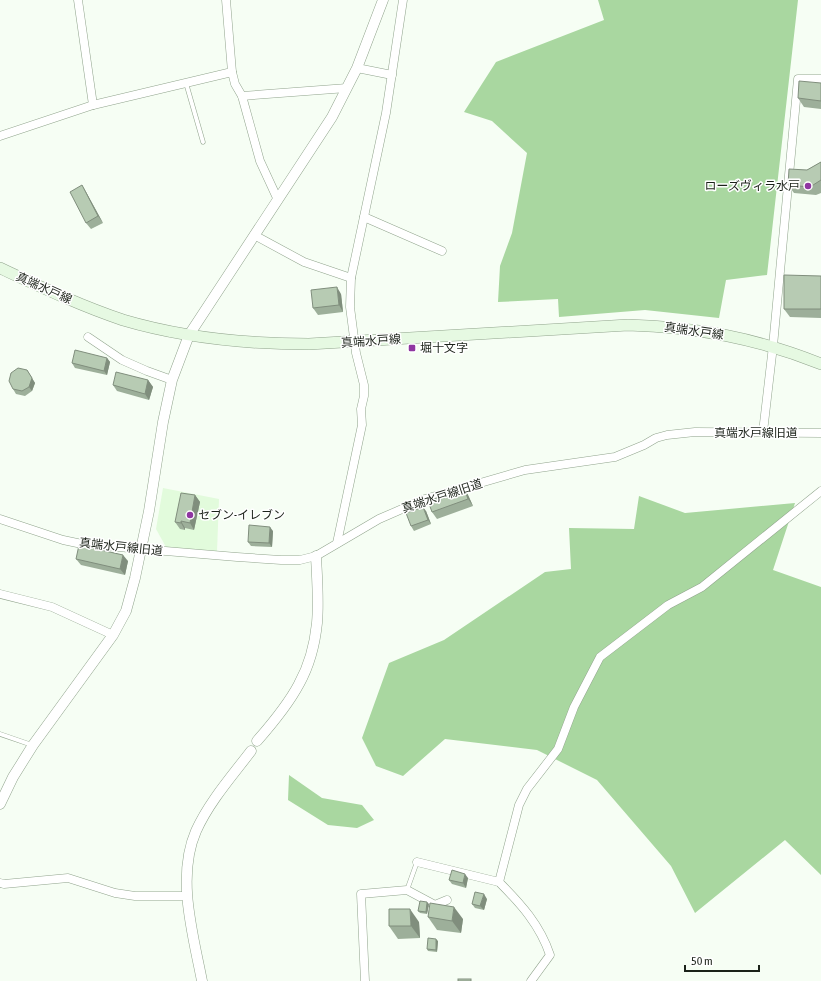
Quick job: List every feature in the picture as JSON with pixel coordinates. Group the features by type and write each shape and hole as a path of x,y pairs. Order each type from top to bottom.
{"main road":[{"name":"真端水戸線","path":"0,268 86,307 124,320 189,335 227,341 274,344 310,344 628,325 686,328 715,333 773,346 821,364"}],"street":[{"path":"78,0 93,104"},
{"path":"226,0 232,72 242,96 260,161 278,200"},
{"path":"0,804 13,776 33,745 113,635 126,611 149,511 163,422 172,380 189,335 332,117 357,68 383,0"},
{"path":"337,542 362,425 361,409 364,396 364,385 356,353 350,307 351,278 386,113 403,0"},
{"path":"357,68 392,75"},
{"path":"0,136 93,104 232,72"},
{"path":"762,432 773,346 798,79 821,79"},
{"path":"242,96 347,88"},
{"path":"364,217 442,251"},
{"path":"254,235 304,262 351,278"},
{"path":"88,337 122,360 172,380"},
{"name":"真端水戸線旧道","path":"0,519 63,540 82,544 280,560 300,560 316,556 337,542 379,519 425,499 525,470 615,457 640,448 656,438 667,435 696,432 821,433"},
{"path":"499,882 519,805 527,789 558,749 574,707 600,657 668,605 702,587 821,492"},
{"path":"257,741 272,723 299,684 314,644 318,603 316,556"},
{"path":"0,594 52,607 113,635"},
{"path":"202,981 187,896 189,858 196,832 214,801 250,751"},
{"path":"417,862 499,882 528,912 545,940 550,955 531,981"},
{"path":"0,883 4,884 68,878 115,893 135,896 187,896"},
{"path":"365,981 361,894 407,890 435,905 447,900"}],"lane":[{"path":"186,83 203,142"},
{"path":"0,734 33,745"},
{"path":"407,890 417,862"}],"shaded area":[{"path":"163,488 219,499 217,552 166,547 156,529"}],"green space":[{"path":"598,0 798,0 767,275 726,280 719,318 645,310 559,317 558,299 498,302 500,266 512,233 527,153 492,121 464,112 496,62 604,20"},
{"path":"639,496 685,513 795,503 773,570 821,587 821,875 785,840 695,913 671,866 597,780 537,750 445,739 403,776 376,766 362,738 389,663 444,640 545,572 571,569 569,528 634,529"},
{"path":"289,775 322,798 362,805 374,820 357,828 328,825 288,800"}],"building":[{"path":"799,81 821,83 821,101 798,98"},
{"path":"821,162 821,180 810,187 788,185 789,169 807,170"},
{"path":"82,185 98,216 86,223 70,192"},
{"path":"784,275 821,276 821,309 784,309"},
{"path":"337,287 339,305 313,308 311,290"},
{"path":"75,350 107,358 104,371 72,363"},
{"path":"18,368 27,370 32,378 29,387 22,391 13,389 9,381 11,373"},
{"path":"116,372 148,380 145,394 113,385"},
{"path":"464,488 468,499 432,512 428,501"},
{"path":"181,493 195,495 190,523 181,521 181,523 175,522"},
{"path":"423,507 428,520 411,526 406,513"},
{"path":"249,525 270,527 269,543 248,542"},
{"path":"79,545 123,555 120,569 76,559"},
{"path":"452,870 465,874 463,883 449,880"},
{"path":"475,892 484,894 480,906 472,904"},
{"path":"420,901 427,902 426,912 418,911"},
{"path":"430,903 454,907 452,921 428,917"},
{"path":"389,909 410,909 411,926 389,926"},
{"path":"428,938 436,939 436,950 427,949"},
{"path":"458,979 471,979 471,981 458,981"}],"place":[{"name":"ローズヴィラ水戸","path":"808,186"},
{"name":"堀十文字","path":"412,348"},
{"name":"セブン-イレブン","path":"190,515"}]}
